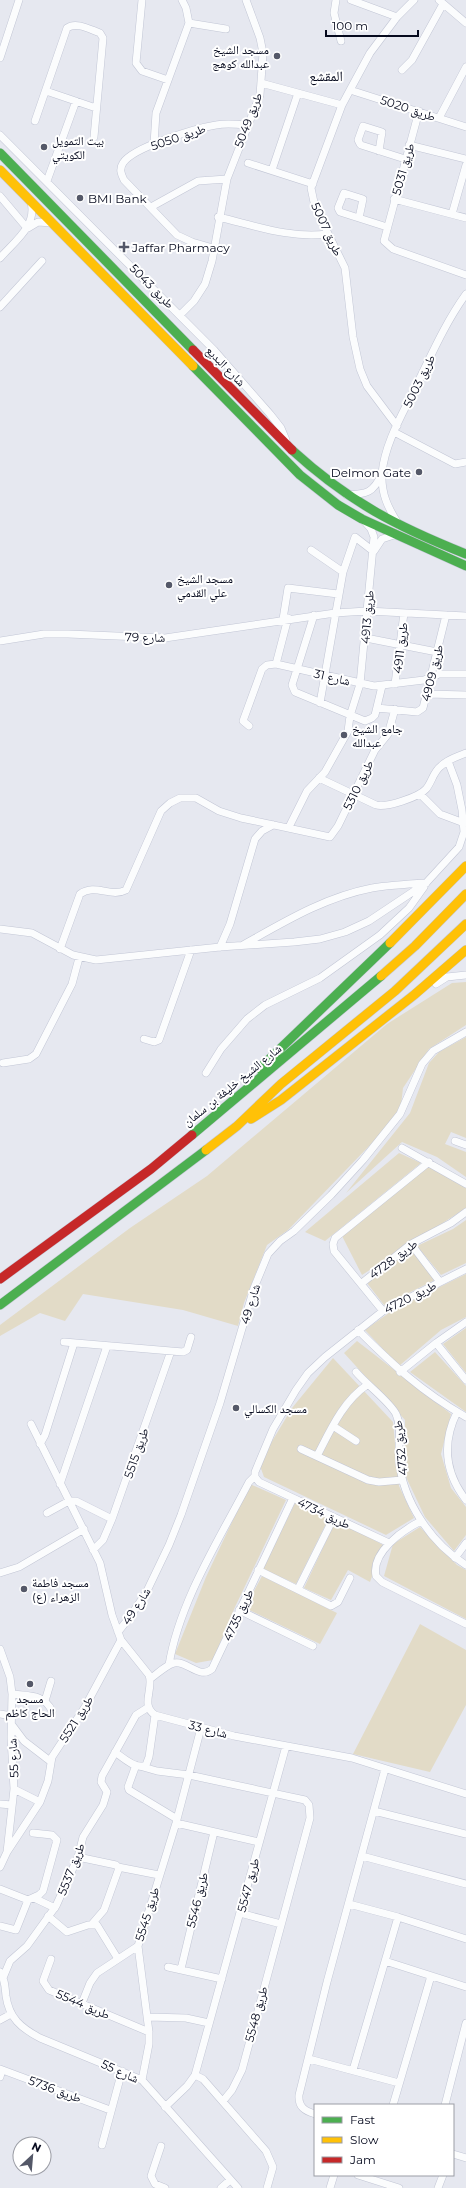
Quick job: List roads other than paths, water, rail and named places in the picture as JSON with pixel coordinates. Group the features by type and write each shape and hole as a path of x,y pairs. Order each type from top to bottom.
{"main road":[{"name":"شارع البديع","path":"0,153 291,449 347,496 399,525 466,554"},
{"name":"شارع البديع","path":"0,170 31,200 279,456 319,491 362,519 394,535 466,566"},
{"path":"188,1138 393,941 466,866"},
{"name":"شارع الشيخ خليفة بن سلمان","path":"0,1279 151,1168 188,1138 321,1028 415,946 466,894"},
{"path":"0,1305 161,1185 237,1126 281,1084 395,991 466,924"},
{"path":"237,1126 270,1108 414,995 466,950"}],"street":[{"path":"1,54 19,0"},
{"path":"142,0 136,63 142,71 168,80"},
{"path":"154,144 156,113 189,23 186,8 182,0"},
{"name":"طريق 5049","path":"180,315 194,301 205,284 212,261 218,217 227,178 246,125 260,95 262,53 260,38 246,0"},
{"path":"336,0 334,13 341,41"},
{"path":"351,0 397,17"},
{"name":"طريق 5007","path":"396,429 370,391 360,369 352,330 345,268 327,234 311,193 312,184 342,105 350,90 370,53 397,17 414,0"},
{"path":"402,70 412,60 441,2 462,16 466,23"},
{"path":"189,23 226,29"},
{"path":"35,121 67,28 74,25 98,32 103,38 94,137"},
{"path":"439,118 466,67"},
{"path":"261,83 342,105"},
{"name":"طريق 5020","path":"350,90 466,127"},
{"path":"46,91 96,108"},
{"path":"272,170 298,93"},
{"path":"47,180 76,101"},
{"name":"طريق 5031","path":"419,112 394,199 384,241 389,247 466,275"},
{"name":"طريق 5050","path":"213,248 192,242 177,235 124,180 120,167 124,161 154,144 184,133 216,125 246,125"},
{"name":"طريق 5043","path":"0,135 47,180 241,379 281,428 291,449"},
{"path":"409,145 466,159"},
{"path":"379,151 405,159"},
{"path":"248,163 312,184"},
{"path":"452,214 464,179 466,165"},
{"path":"151,207 198,181 227,178"},
{"path":"0,196 28,228"},
{"path":"394,199 466,218"},
{"path":"28,228 33,215 31,200"},
{"path":"218,217 296,235 312,236 327,234"},
{"path":"359,218 387,227"},
{"path":"0,258 28,228 38,222 53,223"},
{"path":"0,307 42,261"},
{"name":"طريق 5003","path":"347,496 370,491 375,487 382,472 396,429 448,321 466,294"},
{"path":"396,429 455,464 466,462"},
{"name":"طريق 5003","path":"382,472 384,499 399,525"},
{"name":"طريق 4913","path":"289,827 307,791 319,778 344,742 360,684 366,638 373,551 372,532 362,519"},
{"path":"320,703 338,594 343,572 355,537 373,551 382,539 394,535"},
{"path":"311,550 343,572"},
{"path":"249,726 243,721 262,669 267,664 276,664 286,619 288,588 338,594"},
{"name":"شارع 79","path":"0,641 44,634 165,638 314,615 368,611 466,616"},
{"name":"طريق 4911","path":"396,684 399,644 404,613"},
{"path":"314,615 297,669 293,690 298,694 360,721 369,720 375,715 382,686"},
{"name":"طريق 4909","path":"377,708 420,711 423,708 428,694 446,616"},
{"path":"366,638 437,652"},
{"name":"شارع 31","path":"276,664 360,684 382,686 431,677 439,674 466,674"},
{"path":"428,694 466,695"},
{"name":"طريق 5310","path":"289,827 328,838 336,829 375,750 388,734 395,709"},
{"path":"319,778 381,806 420,794 429,784 434,772 448,761 466,753"},
{"path":"206,1073 221,1049 247,1019 265,1005 320,978 380,935 409,908 426,883 459,848 463,840 464,823 460,798 448,761"},
{"path":"420,794 440,814 464,823"},
{"path":"60,949 80,894 87,889 95,889 118,894 126,890 162,810 170,803 185,797 196,798 220,811 273,825 289,827"},
{"path":"220,947 231,920 255,839 262,832 273,825"},
{"path":"0,929 32,933 79,958 96,960 220,947 313,940 345,932 369,921 426,883"},
{"path":"240,946 293,917 325,903 370,889 426,883"},
{"path":"144,1039 156,1042 160,1038 191,950"},
{"path":"3,1063 29,1059 36,1054 72,984 79,958"},
{"path":"414,995 447,976 466,975"},
{"name":"شارع 49","path":"118,1632 130,1618 146,1593 178,1523 220,1403 254,1288 268,1254 280,1241 294,1231 331,1195 363,1160 400,1114 422,1064 433,1051 466,1032"},
{"path":"455,1141 466,1145"},
{"path":"402,1148 466,1184"},
{"path":"383,1311 362,1283 334,1251 334,1240 429,1162"},
{"name":"طريق 4728","path":"362,1283 411,1244 450,1223 466,1212"},
{"path":"411,1244 440,1282"},
{"name":"طريق 4720","path":"169,1665 176,1634 186,1605 249,1482 257,1479 273,1429 304,1379 325,1357 383,1311 466,1269"},
{"path":"400,1372 436,1342 466,1322"},
{"path":"358,1330 400,1372 428,1394 466,1417"},
{"path":"64,1342 186,1351 191,1337"},
{"path":"436,1342 466,1380"},
{"path":"40,1444 45,1435 74,1343"},
{"path":"60,1484 107,1346"},
{"name":"طريق 5515","path":"93,1550 103,1540 112,1519 171,1351"},
{"name":"طريق 4732","path":"356,1372 367,1385 393,1408 398,1419 399,1457 402,1480 421,1521 455,1558 466,1565"},
{"path":"317,1456 333,1426 351,1398 367,1385"},
{"path":"457,1412 448,1435 447,1460 452,1477 466,1500"},
{"path":"31,1424 60,1484 83,1526 103,1571 121,1640 147,1672 150,1679 148,1708 154,1715 149,1757 140,1766 128,1787 129,1790 177,1821 214,1832 259,1842"},
{"path":"333,1426 356,1442"},
{"path":"301,1449 368,1480 379,1482 402,1480"},
{"name":"طريق 4734","path":"257,1479 293,1498 389,1543"},
{"name":"طريق 4735","path":"169,1665 177,1663 200,1672 210,1671 214,1666 239,1610 293,1498"},
{"path":"47,1513 69,1501 81,1503 112,1519"},
{"path":"298,1589 334,1517"},
{"path":"421,1521 400,1532 389,1543 375,1572 379,1580 466,1624"},
{"path":"0,1573 19,1566 83,1526"},
{"path":"455,1558 466,1543"},
{"path":"258,1570 331,1606 335,1605 350,1578"},
{"path":"239,1610 313,1646"},
{"name":"طريق 5521","path":"7,1852 40,1802 48,1781 50,1761 85,1707 121,1640"},
{"name":"شارع 55","path":"0,1649 10,1677 12,1694 11,1738 14,1789 7,1852 0,1867"},
{"path":"150,1679 169,1665"},
{"path":"46,1701 51,1681"},
{"path":"12,1694 38,1697 46,1701 52,1711"},
{"name":"طريق 5537","path":"2,1975 10,1961 27,1946 55,1908 78,1857 84,1835 103,1805 107,1792 101,1780 136,1715 148,1708"},
{"path":"0,1714 12,1716"},
{"name":"شارع 33","path":"154,1715 201,1728 286,1746 335,1754 466,1794"},
{"path":"12,1725 24,1740 50,1761"},
{"name":"طريق 5545","path":"142,2080 149,2044 149,2032 138,1946 177,1821 201,1728"},
{"path":"11,1738 15,1741 24,1740"},
{"name":"طريق 5547","path":"163,2105 190,2083 195,2075 286,1746"},
{"path":"115,1752 140,1766 157,1771 273,1792"},
{"path":"314,2114 303,2109 299,2100 308,2059 385,1769"},
{"path":"14,1789 40,1802"},
{"name":"طريق 5548","path":"223,2101 239,2079 310,1818 309,1805 305,1800 273,1792"},
{"path":"0,1804 12,1805"},
{"path":"374,1811 466,1834"},
{"name":"طريق 5546","path":"181,1969 214,1832"},
{"path":"0,1926 16,1930 31,1899 43,1891 57,1840 52,1835 33,1833"},
{"path":"362,1856 466,1884"},
{"path":"78,1857 159,1875"},
{"path":"48,1916 67,1932 92,1924 104,1910 118,1867"},
{"path":"0,1888 55,1908"},
{"path":"349,1904 398,1917 466,1939"},
{"path":"240,1913 281,1924"},
{"path":"353,2070 398,1917"},
{"path":"92,1924 100,1928 118,1959"},
{"path":"82,2003 93,1977 138,1946"},
{"name":"طريق 5544","path":"51,1959 44,1977 46,1988 149,2032"},
{"path":"385,1961 466,1987"},
{"path":"168,1967 222,1979"},
{"name":"شارع 55","path":"2,1975 11,2014 24,2029 40,2038 122,2070 142,2080 229,2180 238,2188"},
{"path":"393,2104 431,1976"},
{"path":"0,2020 11,2014"},
{"path":"148,2017 186,2018 209,2023"},
{"path":"445,2104 466,2023"},
{"path":"308,2059 400,2083"},
{"path":"0,2077 1,2069"},
{"name":"طريق 5736","path":"1,2069 110,2110"},
{"path":"102,2145 110,2110 122,2070"},
{"path":"195,2075 203,2079 266,2151 273,2167 272,2176 267,2188"},
{"path":"161,2146 151,2176 156,2184 165,2188"},
{"path":"454,2154 466,2158"},
{"path":"330,2188 334,2176"},
{"path":"361,2176 399,2188"},
{"path":"438,2188 442,2176"},
{"path":"222,2188 229,2180"}],"place":[{"name":"مسجد الشيخ عبدالله كوهج","path":"277,56"},
{"name":"بيت التمويل الكويتي","path":"44,147"},
{"name":"BMI Bank","path":"80,198"},
{"name":"Jaffar Pharmacy","path":"124,247"},
{"name":"Delmon Gate","path":"419,472"},
{"name":"مسجد الشيخ علي القدمي","path":"169,585"},
{"name":"جامع الشيخ عبدالله","path":"344,735"},
{"name":"مسجد الكسالي","path":"236,1408"},
{"name":"مسجد فاطمة الزهراء (ع)","path":"24,1589"},
{"name":"مسجد الحاج كاظم","path":"30,1684"}],"district":[{"name":"المقشع","path":"326,76"}]}
